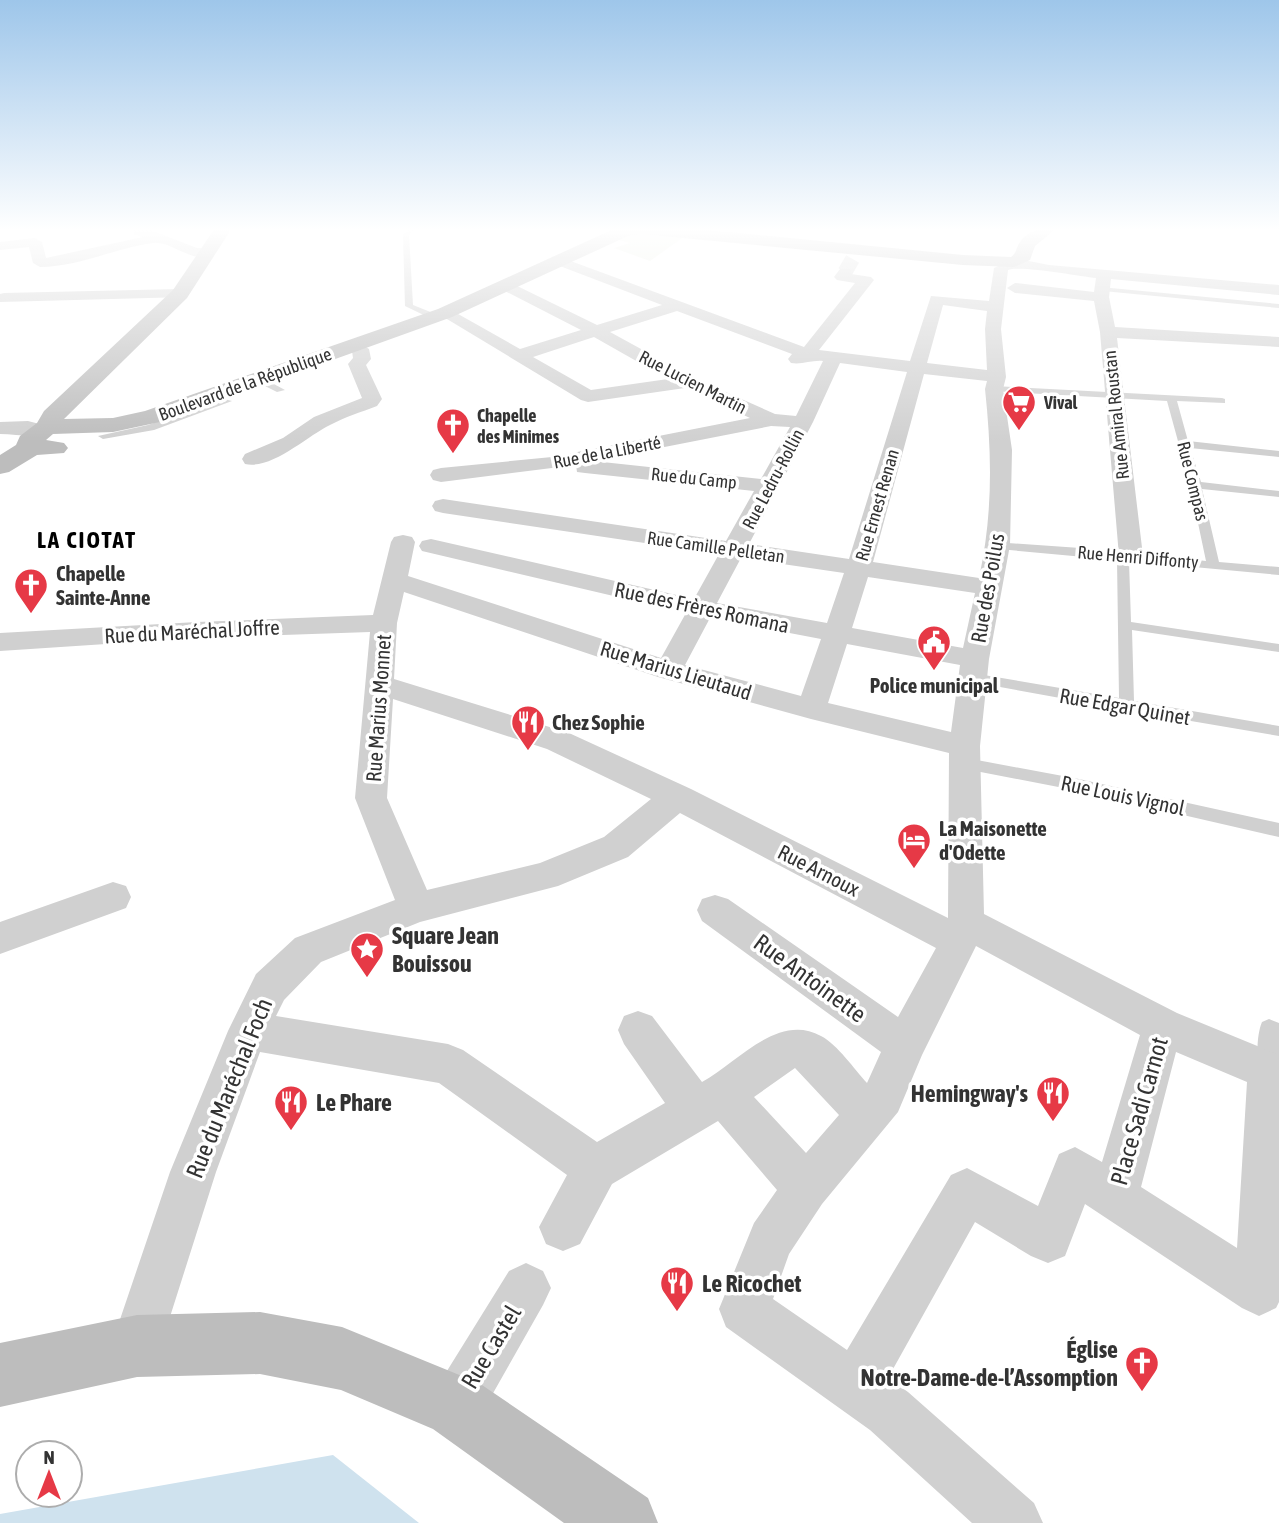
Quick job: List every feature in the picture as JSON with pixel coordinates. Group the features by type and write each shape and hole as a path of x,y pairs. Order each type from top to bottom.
{"street":[{"path":"0,428 28,427 39,435 53,416 175,299"},
{"name":"Boulevard de la République","path":"0,466 39,435 55,448 329,354 355,354 474,299"},
{"name":"Rue Lucien Martin","path":"532,299 687,382 771,420"},
{"path":"657,299 802,357 916,368 996,383"},
{"path":"802,357 850,299"},
{"name":"Rue des Poilus","path":"962,932 965,755 973,669 998,545 1002,450 989,321 994,299"},
{"name":"Rue Amiral Roustan","path":"1104,299 1127,556"},
{"path":"520,355 675,306"},
{"name":"Rue Ernest Renan","path":"811,709 859,567 916,368 937,312 989,321"},
{"path":"440,315 520,355 588,396 687,382"},
{"path":"1108,331 1279,342"},
{"path":"253,459 290,442 321,421 370,402 372,399 355,354"},
{"name":"Rue Ledru-Rollin","path":"668,670 699,608 734,550 803,422 833,359"},
{"path":"771,420 803,422"},
{"name":"Rue de la Liberté","path":"441,475 552,463 771,420"},
{"name":"Rue du Camp","path":"552,463 768,486"},
{"name":"Rue Camille Pelletan","path":"443,506 989,587"},
{"name":"Rue Marius Monnet","path":"403,542 384,623 371,798 416,908"},
{"name":"Rue des Frères Romana","path":"431,546 699,608 836,635 973,669"},
{"name":"Rue Marius Lieutaud","path":"393,580 668,670 965,755"},
{"name":"Rue du Maréchal Joffre","path":"0,642 197,630 384,623"},
{"name":"Rue Arnoux","path":"378,684 558,741 1163,1026"},
{"name":"Rue du Maréchal Foch","path":"137,1346 193,1172 248,1031 270,987 308,950 416,908 545,876 616,847 663,808 680,798"},
{"path":"0,938 113,897"},
{"name":"Rue Antoinette","path":"715,910 905,1045"},
{"path":"962,932 905,1045 883,1097 806,1188 771,1240 744,1309 855,1386 946,1460 1014,1523"},
{"name":"Place Sadi Carnot","path":"1115,1198 1163,1026 1274,1052 1269,1296"},
{"path":"638,1030 709,1102 806,1188"},
{"path":"248,1031 448,1064 596,1168"},
{"path":"563,1227 596,1168 709,1102 772,1057 794,1048 809,1051 867,1116"},
{"name":"Place Sadi Carnot","path":"855,1386 967,1191 1048,1239 1075,1170 1269,1296"},
{"name":"Rue Castel","path":"456,1406 526,1288"},
{"path":"0,1375 137,1346 260,1343 342,1359 456,1406 623,1523"}],"lane":[{"path":"409,299 409,306 440,315"},
{"path":"1215,299 1279,306"},
{"path":"258,379 280,390"},
{"path":"996,383 1113,396 1222,401"},
{"name":"Rue Compas","path":"1171,399 1196,485 1213,563"},
{"path":"104,431 150,428 227,401"},
{"path":"1184,444 1279,454"},
{"path":"1196,485 1279,494"},
{"name":"Rue Henri Diffonty","path":"998,545 1279,571"},
{"path":"1127,556 1127,707"},
{"path":"1126,625 1279,648"},
{"name":"Rue Edgar Quinet","path":"973,669 1127,707 1279,732"},
{"name":"Rue Louis Vignol","path":"965,755 1079,785 1279,830"}],"water":[{"path":"333,1455 419,1523 0,1523 0,1514 28,1509 84,1509 84,1499"}],"place":[{"name":"Vival","path":"1019,432"},
{"name":"Chapelle des Minimes","path":"453,455"},
{"name":"Chapelle Sainte-Anne","path":"31,615"},
{"name":"Police municipal","path":"934,672"},
{"name":"Chez Sophie","path":"528,752"},
{"name":"La Maisonette d'Odette","path":"914,870"},
{"name":"Square Jean Bouissou","path":"367,979"},
{"name":"Hemingway's","path":"1053,1123"},
{"name":"Le Phare","path":"291,1132"},
{"name":"Le Ricochet","path":"677,1313"},
{"name":"Église Notre-Dame-de-l’Assomption","path":"1142,1393"}],"district":[{"name":"LA CIOTAT","path":"87,540"}]}
